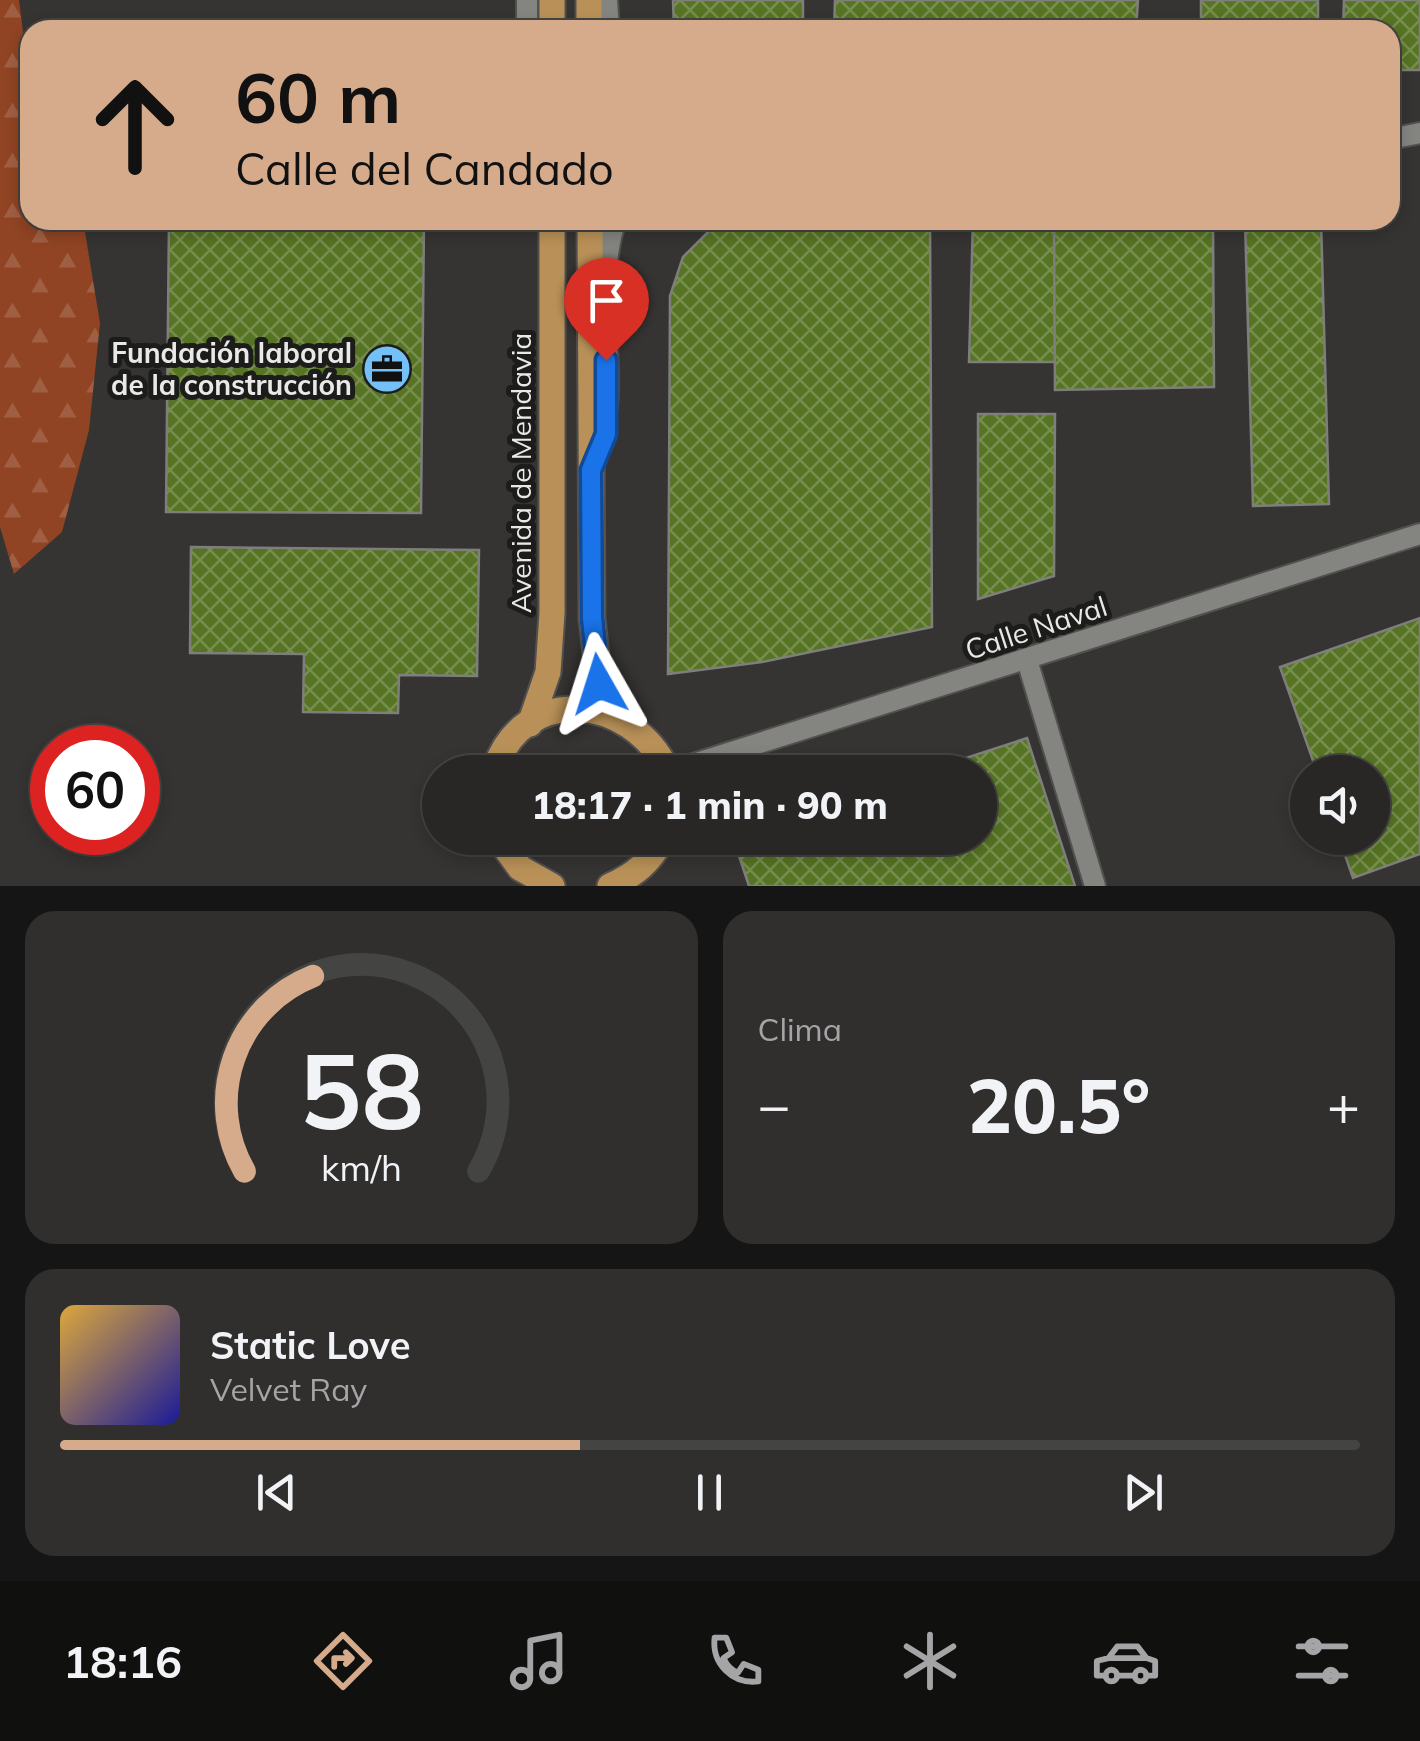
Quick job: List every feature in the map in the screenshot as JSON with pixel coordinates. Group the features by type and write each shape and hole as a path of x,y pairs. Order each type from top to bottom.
{"main road":[{"name":"Avenida de Mendavia","path":"530,724 548,672 552,613 552,230"},
{"path":"590,230 592,618 599,684 621,718"},
{"path":"503,755 510,742 530,724 559,711 590,709 621,718 642,731 657,755"},
{"path":"510,855 520,868 546,885"},
{"path":"623,883 654,855"}],"street":[{"path":"591,470 606,434 606,285 612,230"},
{"name":"Calle Naval","path":"722,755 1420,534"},
{"path":"1027,660 1094,886"}],"green space":[{"path":"0,0 19,0 20,230 85,230 100,323 89,430 62,532 14,574 0,527"}],"building":[{"path":"673,0 803,0 803,20 674,20"},
{"path":"835,0 1138,0 1137,20 834,20"},
{"path":"1201,0 1318,0 1318,20 1201,20"},
{"path":"1344,0 1420,0 1420,70 1400,70 1400,20 1343,20"},
{"path":"169,230 424,230 421,513 166,512"},
{"path":"710,230 930,230 932,627 762,662 668,674 670,296 683,257"},
{"path":"973,230 1054,230 1055,362 969,362"},
{"path":"1054,230 1213,230 1214,387 1055,390"},
{"path":"1245,230 1321,230 1329,504 1253,506"},
{"path":"978,414 1055,414 1054,576 978,599"},
{"path":"191,547 479,550 477,676 399,675 398,713 303,712 304,654 190,653"},
{"path":"1420,618 1420,854 1353,878 1345,855 1390,855 1390,755 1311,755 1280,667"},
{"path":"1027,738 1075,886 749,886 739,855 997,855 997,755 975,755"}],"place":[{"name":"Fundación laboral de la construcción","path":"387,369"}],"route":[{"path":"599,684 592,618 591,470 606,434 606,360"}]}
